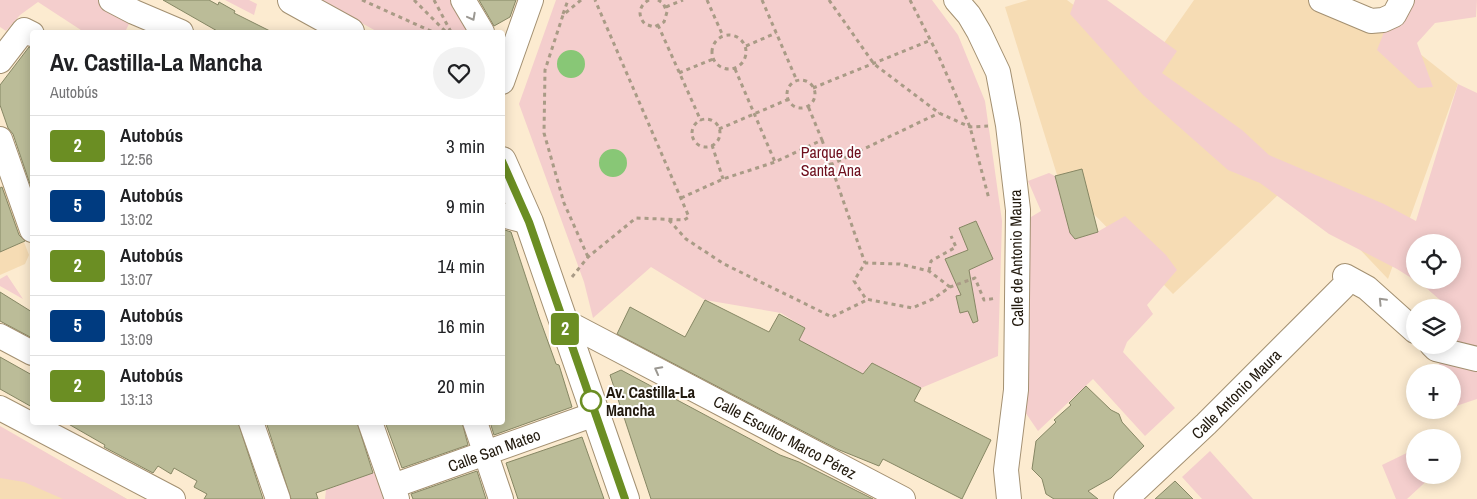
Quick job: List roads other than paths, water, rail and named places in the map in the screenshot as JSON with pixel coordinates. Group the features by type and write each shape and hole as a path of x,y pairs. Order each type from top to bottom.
{"main road":[{"path":"292,0 335,29"},
{"path":"505,168 529,222 625,499"}],"street":[{"path":"111,0 176,30"},
{"path":"463,0 481,30"},
{"path":"505,68 510,44 530,0"},
{"name":"Calle de Antonio Maura","path":"956,0 969,15 988,48 998,72 1008,125 1018,210 1016,390 1006,470 1009,499"},
{"path":"1321,0 1371,21 1383,20 1394,15 1402,0"},
{"path":"0,61 24,30 30,33"},
{"path":"0,139 30,224"},
{"path":"505,216 529,222"},
{"name":"Calle Antonio Maura","path":"1126,499 1206,424 1344,281 1368,288 1406,323"},
{"name":"Calle Escultor Marco Pérez","path":"562,320 903,499"},
{"path":"0,336 30,352"},
{"path":"1459,354 1477,358"},
{"path":"0,408 30,424"},
{"name":"Calle San Mateo","path":"395,492 486,452 595,414"},
{"path":"32,425 173,499"},
{"path":"252,425 278,499"},
{"path":"371,425 395,492"},
{"path":"476,425 501,499"}],"place":[{"name":"Av. Castilla-La Mancha","path":"591,401"}],"park label":[{"name":"Parque de Santa Ana","path":"831,161"}]}
